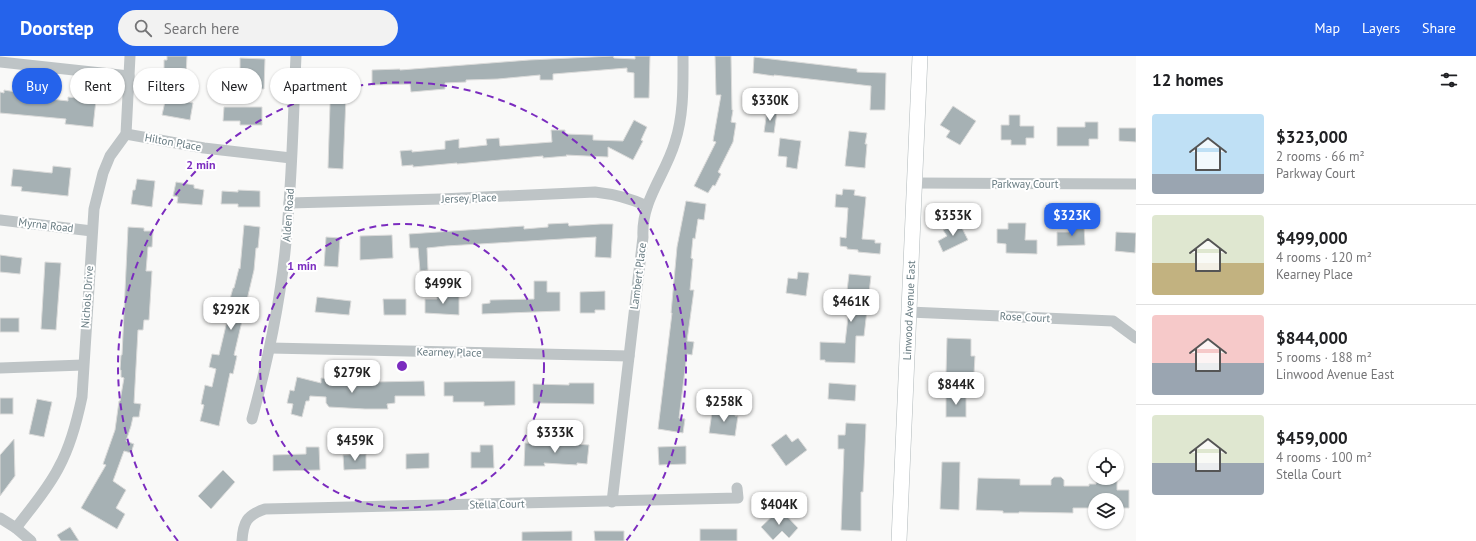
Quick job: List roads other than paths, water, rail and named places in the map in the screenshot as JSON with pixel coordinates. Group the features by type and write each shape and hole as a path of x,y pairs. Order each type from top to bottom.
{"main road":[{"name":"Linwood Avenue East","path":"899,541 920,56"}],"street":[{"path":"126,134 130,56"},
{"name":"Alden Road","path":"252,418 270,348 279,301 289,203 296,56"},
{"name":"Lambert Place","path":"612,502 644,218 650,196 676,142 683,101 683,56"},
{"path":"0,62 129,76"},
{"name":"Hilton Place","path":"126,134 204,148 291,158"},
{"name":"Nichols Drive","path":"16,528 47,488 60,467 69,448 76,425 82,397 94,209 102,174 110,156 126,134"},
{"name":"Parkway Court","path":"915,183 1136,184"},
{"name":"Jersey Place","path":"289,203 441,199 595,192 613,194 647,206"},
{"name":"Myrna Road","path":"0,220 92,231"},
{"name":"Rose Court","path":"909,312 1113,322 1136,338"},
{"name":"Kearney Place","path":"270,348 629,356"},
{"path":"0,368 83,366"},
{"name":"Stella Court","path":"242,541 243,532 249,517 256,512 265,509 738,498 737,488"},
{"path":"0,518 16,528 31,541"}]}
